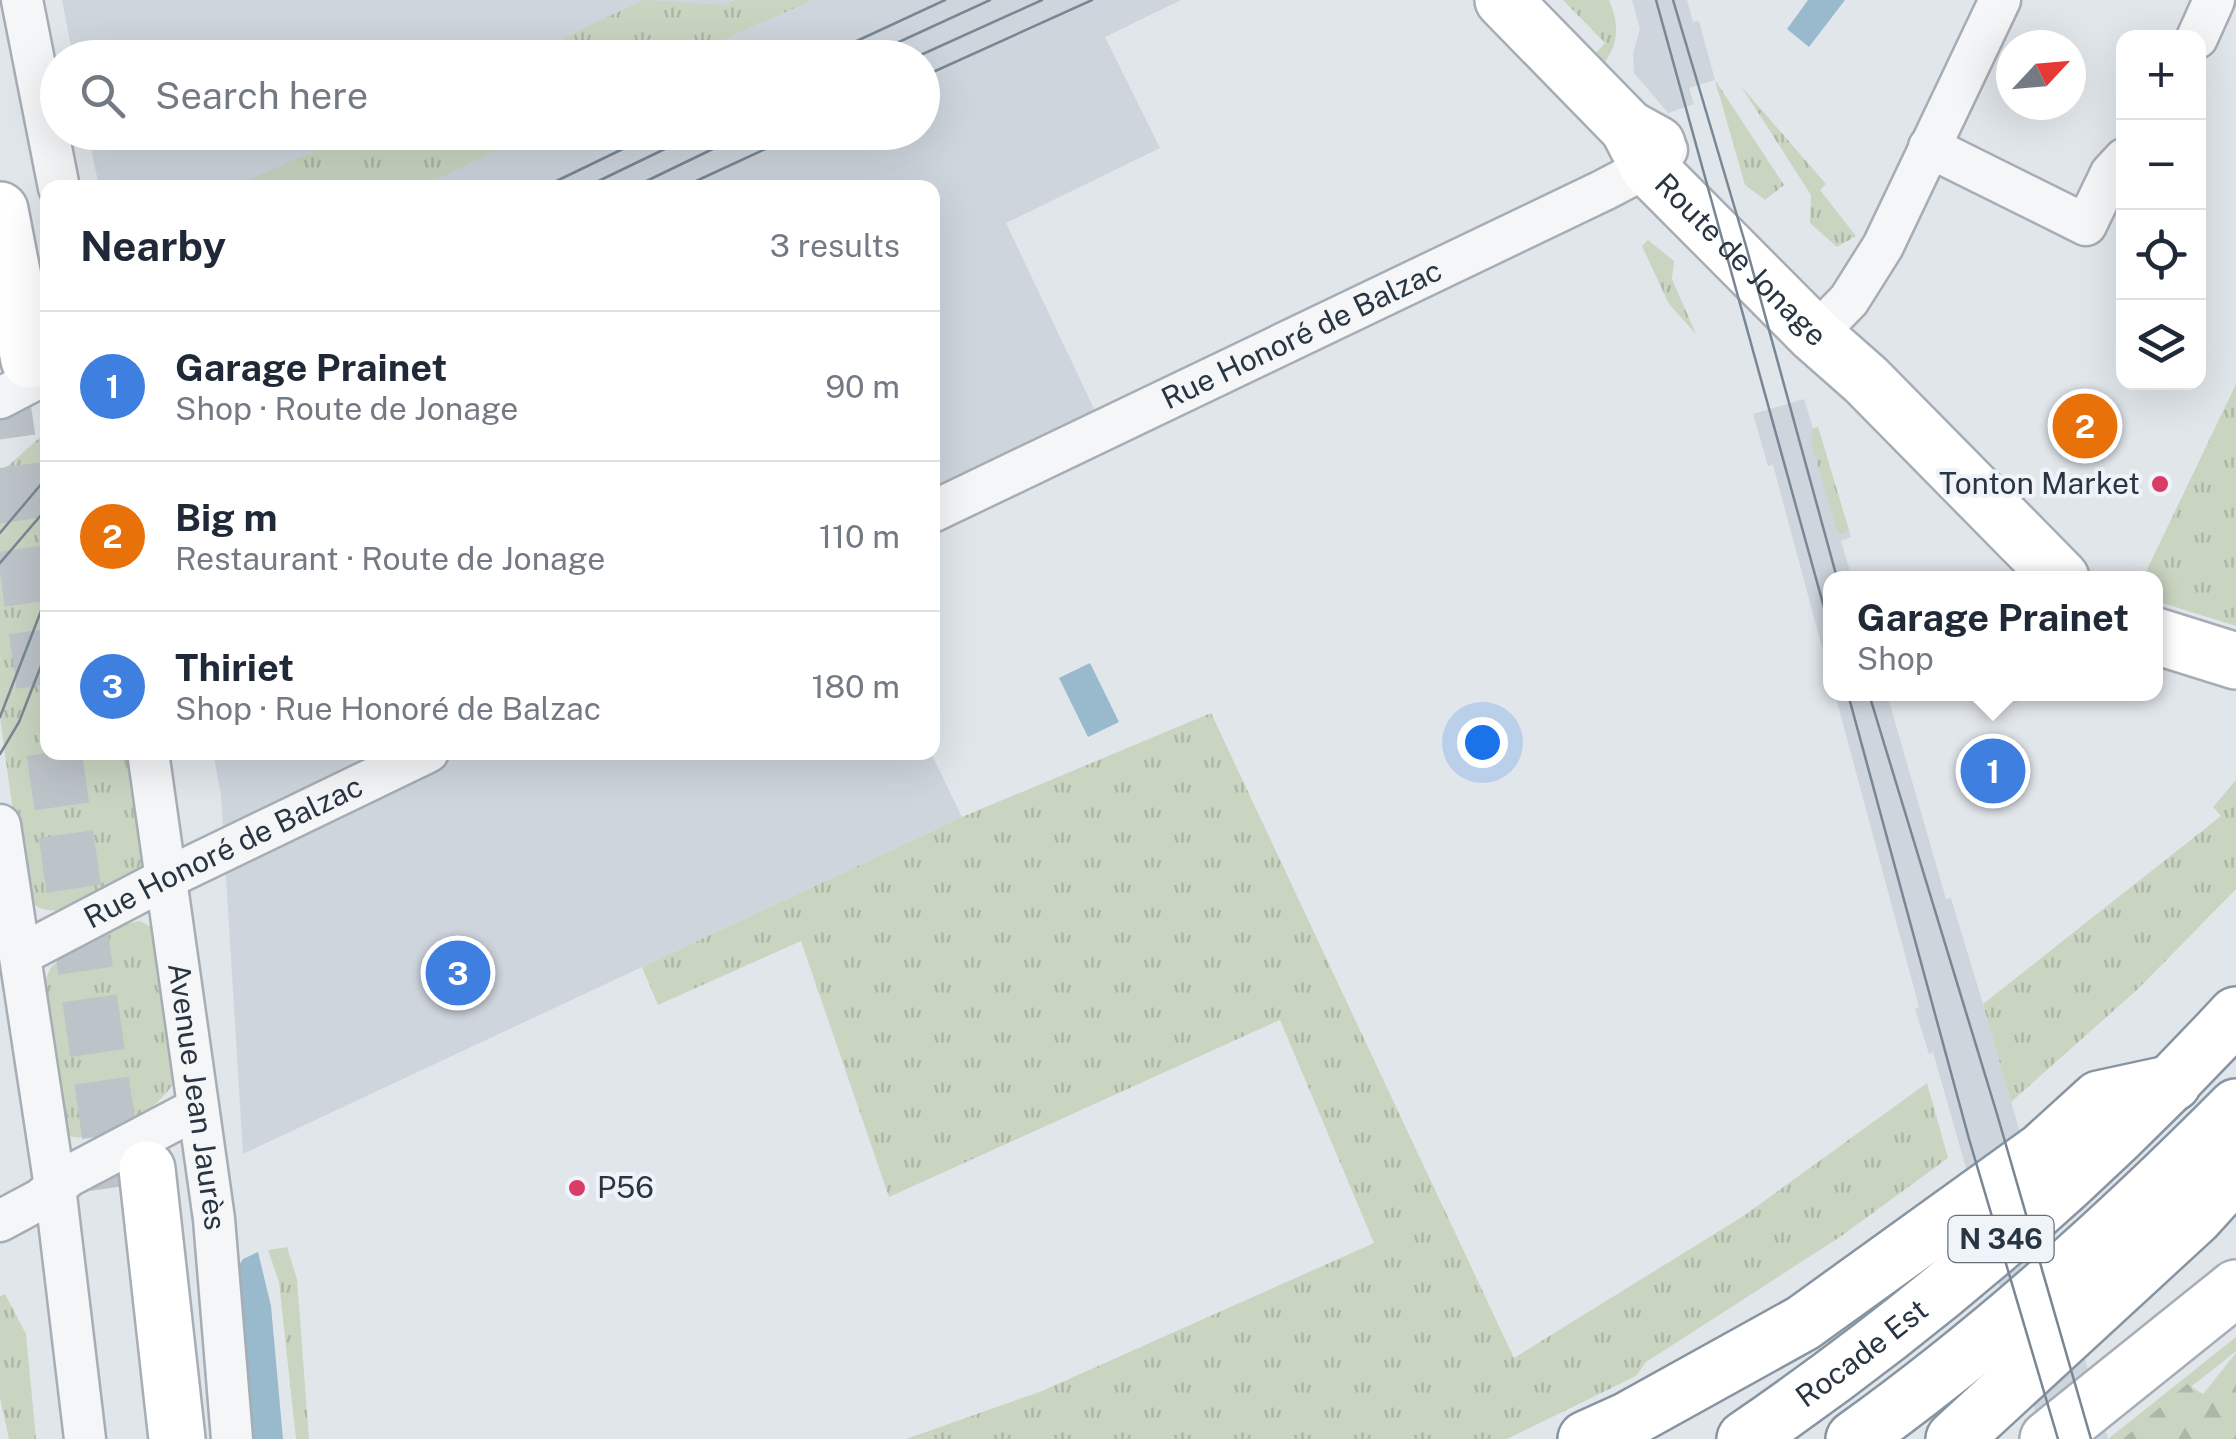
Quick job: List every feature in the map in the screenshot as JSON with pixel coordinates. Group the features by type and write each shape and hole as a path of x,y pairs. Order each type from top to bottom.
{"main road":[{"name":"Route de Jonage","path":"1503,0 1824,325 1866,380 2054,571"},
{"path":"0,210 26,377"},
{"path":"2163,638 2236,662"},
{"name":"Rocade Est","path":"1745,1439 1900,1328 2173,1083 2236,1015"},
{"path":"1586,1439 1628,1420 1803,1323 2043,1150 2099,1100 2173,1083"},
{"name":"N 346","path":"1854,1439 1939,1378 2042,1289 2159,1185 2236,1107"},
{"path":"1954,1439 2196,1217 2236,1172"},
{"name":"Avenue Jean Jaurès","path":"139,1439 132,1178 177,1439"},
{"path":"2048,1439 2236,1288"}],"street":[{"path":"22,0 40,89"},
{"path":"1824,325 1849,300 1883,246 2000,0"},
{"path":"2201,30 2214,0"},
{"path":"1929,147 2086,224 2116,168"},
{"name":"Rue Honoré de Balzac","path":"940,508 1648,148"},
{"path":"52,150 58,180"},
{"name":"Avenue Jean Jaurès","path":"149,760 214,1219 232,1439"},
{"name":"Rue Honoré de Balzac","path":"20,956 167,878 411,760"},
{"path":"0,825 55,1187 85,1439"},
{"path":"0,1221 41,1199 69,1176 198,1108"}],"shaded area":[{"path":"62,0 1181,0 1105,37 1160,148 1006,223 1097,415 940,487 940,180 98,180 91,150 940,150 940,40 70,40"},
{"path":"1632,0 1687,0 1693,22 1699,21 1715,80 1689,88 1694,104 1668,113 1634,73 1633,54 1640,29"},
{"path":"1804,399 1813,428 1818,427 1851,537 1841,541 1850,571 1823,571 1823,651 1773,465 1768,466 1753,414"},
{"path":"1837,701 1889,701 1946,899 1951,898 1983,1004 2108,1439 2043,1439 1933,1052 1929,1054 1915,1009 1919,1007"},
{"path":"214,760 934,760 962,817 243,1154 221,795"}],"green space":[{"path":"643,0 725,5 736,0 812,0 723,40 559,40"},
{"path":"1563,0 1609,0 1616,35 1601,67 1591,58 1605,43"},
{"path":"1715,80 1784,185 1765,200 1745,185"},
{"path":"1741,86 1826,184 1820,190 1856,236 1837,247 1810,223 1811,195"},
{"path":"317,150 498,150 436,180 248,180"},
{"path":"1648,240 1674,261 1672,279 1696,334 1669,304 1642,246"},
{"path":"2236,384 2236,626 2163,603 2163,571 2146,571"},
{"path":"1818,427 1849,531 1838,534 1811,442 1813,429"},
{"path":"40,437 40,760 135,760 146,859 138,871 94,897 62,910 47,910 34,904 24,891 0,718 0,473"},
{"path":"1211,713 1514,1358 1745,1215 1927,1083 1948,1158 1840,1237 1646,1362 1636,1376 1507,1439 906,1439 1042,1391 1374,1243 1280,1020 889,1197 801,941 658,1005 642,967 962,817"},
{"path":"2236,780 2236,889 2138,989 2011,1102 1983,1004 2221,816 2213,807"},
{"path":"140,921 153,928 178,1074 160,1100 132,1122 99,1135 68,1136 56,1124 42,988 51,967 64,956 126,924"},
{"path":"287,1247 297,1279 309,1439 296,1439 279,1282 268,1250"},
{"path":"5,1294 26,1334 36,1439 9,1439 0,1398 0,1296"},
{"path":"2236,1337 2236,1351 2132,1434 2123,1439 2108,1439"},
{"path":"2236,1353 2236,1439 2123,1439 2187,1384 2203,1394"}],"water":[{"path":"1808,0 1845,0 1809,47 1787,29"},
{"path":"1090,663 1119,722 1088,737 1059,678"},
{"path":"258,1252 271,1306 283,1439 247,1439 234,1273 243,1259"}],"tunnel":[{"path":"0,384 40,656"},
{"path":"55,760 117,1187"}],"tram line":[{"path":"859,40 945,0"},
{"path":"903,40 990,0"},
{"path":"940,46 1042,0"},
{"path":"940,69 1092,0"},
{"path":"1656,0 1823,604"},
{"path":"1673,0 1746,246 1835,571"},
{"path":"559,180 621,150"},
{"path":"601,180 663,150"},
{"path":"649,180 711,150"},
{"path":"698,180 763,150"},
{"path":"0,533 40,486"},
{"path":"0,563 40,516"},
{"path":"0,717 40,614"},
{"path":"0,754 19,722 40,668"},
{"path":"1850,701 1969,1139 2058,1439"},
{"path":"1871,701 2091,1439"}],"place":[{"name":"Big m","path":"2085,426"},
{"name":"Tonton Market","path":"2160,484"},
{"name":"Garage Prainet","path":"1993,771"},
{"name":"Thiriet","path":"458,973"},
{"name":"P56","path":"577,1188"}]}
